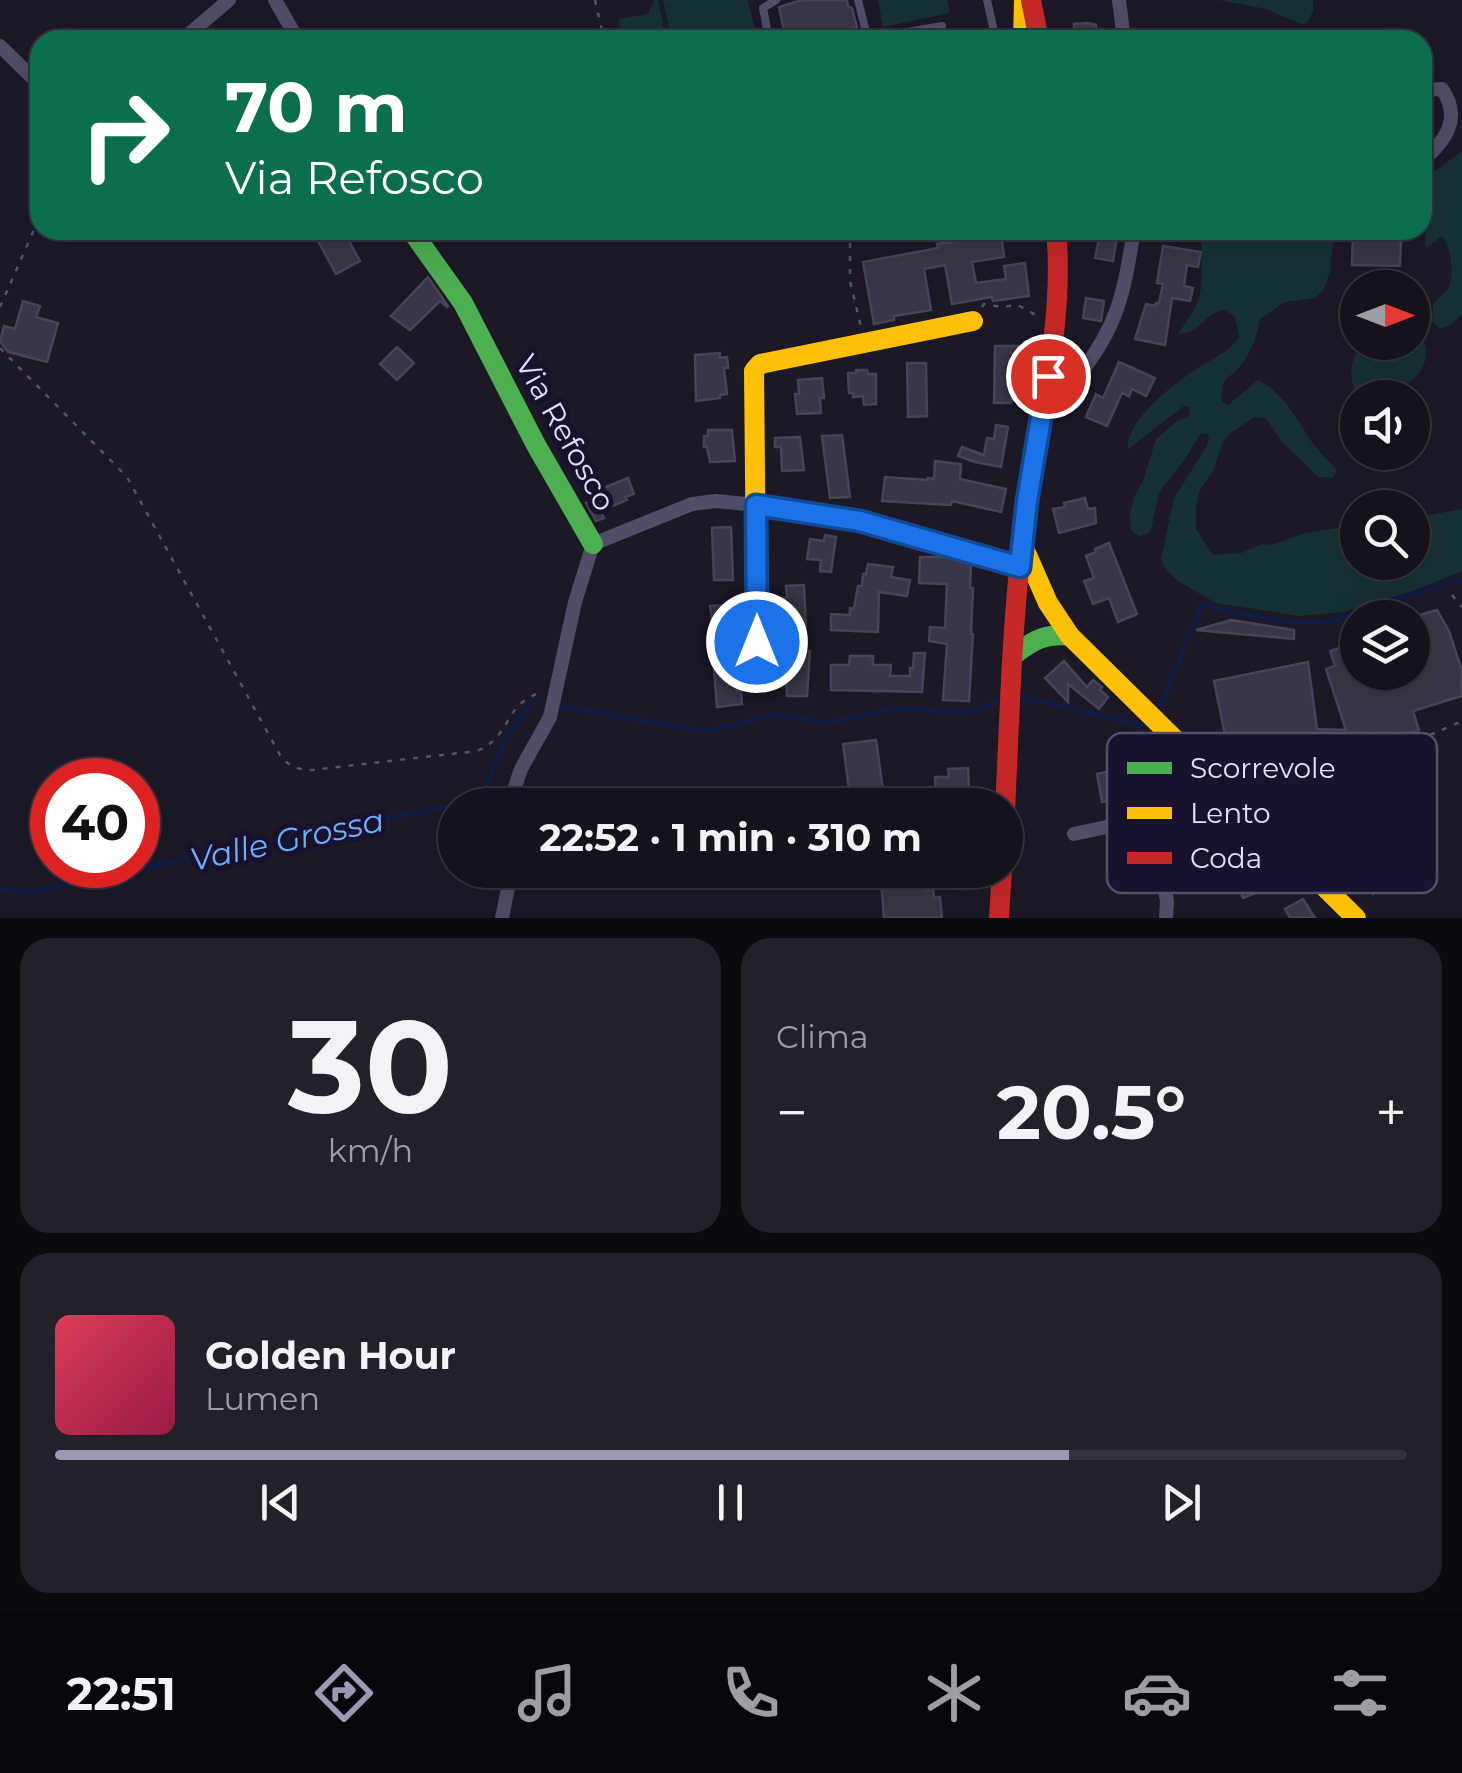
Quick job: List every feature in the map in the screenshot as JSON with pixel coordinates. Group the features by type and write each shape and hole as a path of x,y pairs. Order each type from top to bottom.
{"street":[{"path":"194,30 228,0"},
{"path":"275,0 292,30"},
{"path":"1024,30 1027,0"},
{"path":"1027,0 1036,30"},
{"path":"1119,0 1123,30"},
{"path":"0,46 30,75"},
{"path":"1432,90 1442,89 1451,102 1453,116 1432,153"},
{"name":"Via Refosco","path":"417,240 463,304 593,544 692,504 716,502 860,521 1020,567"},
{"path":"1006,788 1027,501 1058,322 1058,240"},
{"path":"1043,404 1052,402 1067,389 1108,333 1123,294 1132,240"},
{"path":"758,681 754,371 760,364 973,321"},
{"path":"514,788 550,717 575,602 593,544"},
{"path":"1023,544 1061,635"},
{"path":"1017,608 1027,602 1048,603"},
{"path":"1017,608 1061,635 1167,733"},
{"path":"1014,655 1039,636 1061,635"},
{"path":"1074,834 1107,827"},
{"path":"502,918 508,888"},
{"path":"999,918 1001,888"},
{"path":"1165,893 1166,918"},
{"path":"1330,893 1356,918"}],"lane":[{"path":"767,30 762,8 776,0"},
{"path":"858,0 865,30"},
{"path":"988,0 994,30"},
{"path":"915,30 942,26"}],"path":[{"path":"596,0 602,30"},
{"path":"0,307 30,239"},
{"path":"850,240 850,281 866,342"},
{"path":"973,321 984,304 1018,306 1045,318"},
{"path":"0,348 127,477 287,764 297,770 312,770 477,751 491,745 521,702 538,692 556,692"},
{"path":"1452,596 1462,607"},
{"path":"1435,733 1462,721"}],"green space":[{"path":"654,0 658,0 664,30 621,30 619,19 648,14"},
{"path":"663,0 748,0 755,30 670,30"},
{"path":"878,0 947,0 950,13 883,27"},
{"path":"1219,0 1313,0 1313,11 1307,23 1301,24 1266,9"},
{"path":"1462,151 1462,314 1440,329 1432,321 1433,304 1449,288 1451,261 1442,236 1425,246 1426,240 1432,240 1432,174"},
{"path":"1202,240 1333,240 1330,273 1323,291 1315,298 1284,302 1260,319 1251,350 1225,380 1222,401 1228,405 1258,380 1286,403 1337,470 1333,478 1318,477 1281,441 1266,418 1255,417 1230,433 1200,490 1196,507 1196,529 1213,555 1241,553 1305,533 1340,528 1340,580 1430,580 1430,515 1462,509 1462,571 1383,600 1340,600 1340,612 1299,616 1216,603 1178,581 1161,559 1174,498 1207,446 1207,433 1200,434 1162,488 1151,530 1140,536 1131,531 1134,497 1156,439 1190,414 1188,406 1128,449 1135,425 1167,391 1227,350 1239,337 1235,316 1225,310 1178,334 1193,312 1202,281"},
{"path":"1354,360 1425,360 1413,380 1353,380"}],"building":[{"path":"802,0 847,0 857,27 784,30 779,7"},
{"path":"1074,24 1096,25 1096,30 1074,30"},
{"path":"317,240 348,240 360,261 336,274"},
{"path":"1002,240 1004,257 972,262 976,283 1006,279 1004,266 1025,263 1029,296 952,304 945,265 924,269 931,310 874,324 863,262 938,248 937,244"},
{"path":"1099,240 1116,240 1113,261 1095,258"},
{"path":"1353,240 1401,240 1400,266 1352,265"},
{"path":"1163,246 1201,252 1198,267 1187,265 1184,286 1193,288 1190,301 1172,298 1165,345 1135,339 1146,304 1159,303 1163,284 1157,283"},
{"path":"428,277 448,306 440,301 410,330 391,316"},
{"path":"1086,298 1104,301 1101,321 1083,318"},
{"path":"23,301 40,306 36,317 58,323 47,362 8,352 0,341 4,326 15,329"},
{"path":"995,346 1021,346 1018,384 1012,384 1011,403 994,403"},
{"path":"397,347 414,363 397,380 380,364"},
{"path":"720,353 720,358 727,357 727,394 696,401 695,355"},
{"path":"1119,362 1155,378 1146,396 1132,389 1129,396 1122,393 1107,426 1086,417 1096,394 1103,398"},
{"path":"907,363 926,363 927,416 908,417"},
{"path":"856,370 876,374 876,404 864,405 863,396 853,397 849,393 848,373"},
{"path":"822,378 821,413 797,414 798,380"},
{"path":"996,425 1008,427 1001,467 958,456 962,447 984,455 987,438 994,439"},
{"path":"708,430 732,430 735,461 710,462 704,447"},
{"path":"842,435 850,497 830,498 822,436"},
{"path":"800,437 804,470 782,471 781,447 775,447 775,438"},
{"path":"935,461 961,464 960,479 1006,489 1001,512 952,501 951,505 882,501 885,477 934,479"},
{"path":"628,478 634,494 601,511 604,518 596,521 586,503 594,500 591,493"},
{"path":"1085,498 1088,509 1095,508 1096,523 1059,533 1053,509"},
{"path":"731,527 733,580 714,580 712,528"},
{"path":"825,535 836,537 831,572 820,571 821,560 807,559 810,539 824,541"},
{"path":"1109,543 1137,614 1118,622 1109,598 1093,604 1084,581 1094,578 1086,556"},
{"path":"920,557 948,557 971,564 973,634 969,701 943,700 947,644 929,641 930,627 945,628 947,584 919,583"},
{"path":"868,564 893,567 891,577 910,580 907,596 879,592 878,632 831,630 831,614 850,615 850,608 854,608"},
{"path":"804,585 806,627 788,627 786,586"},
{"path":"731,605 735,640 715,641 710,606"},
{"path":"1437,610 1449,631 1462,671 1462,696 1413,711 1419,730 1413,733 1225,733 1214,681 1308,662 1317,729 1346,730 1326,669 1335,666 1330,651 1340,648 1340,690 1430,690 1430,612"},
{"path":"1231,620 1294,630 1294,639 1196,630"},
{"path":"810,651 807,696 787,696 790,652"},
{"path":"914,653 925,653 922,692 831,690 831,665 849,665 850,656 873,656 873,665 891,665 890,676 910,676"},
{"path":"1064,661 1087,687 1093,680 1102,687 1100,690 1108,697 1099,709 1068,684 1068,702 1045,678"},
{"path":"730,668 731,675 736,674 742,704 717,707 714,669"},
{"path":"876,740 883,788 849,788 843,744"},
{"path":"968,768 969,788 936,788 935,777 949,777 948,769"},
{"path":"1107,772 1107,801 1102,802 1097,774"},
{"path":"882,888 933,889 934,898 940,897 942,918 884,918"},
{"path":"1303,899 1315,918 1290,918 1285,909"}],"waterway":[{"name":"Valle Grossa","path":"1158,713 1202,604 1289,622 1330,622 1462,580"},
{"name":"Valle Grossa","path":"1023,697 1151,725"},
{"path":"557,706 706,731 778,714 825,723 898,708 974,711 1000,701"},
{"name":"Valle Grossa","path":"486,788 506,739 536,703"},
{"name":"Valle Grossa","path":"0,889 32,892 438,808"}],"traffic: fast":[{"path":"418,240 463,303 536,445 593,544"},
{"path":"1014,655 1040,639 1070,636"}],"traffic: slow":[{"path":"1023,30 1024,2"},
{"path":"757,681 754,371 760,364 973,321"},
{"path":"1023,546 1048,603 1070,636 1168,733"},
{"path":"1331,893 1356,918"}],"traffic: jam":[{"path":"1031,0 1037,30"},
{"path":"1006,788 1018,581 1054,334 1057,240"},
{"path":"999,918 1001,888"}],"route":[{"path":"757,642 756,505 860,521 1020,567 1048,376"}]}
